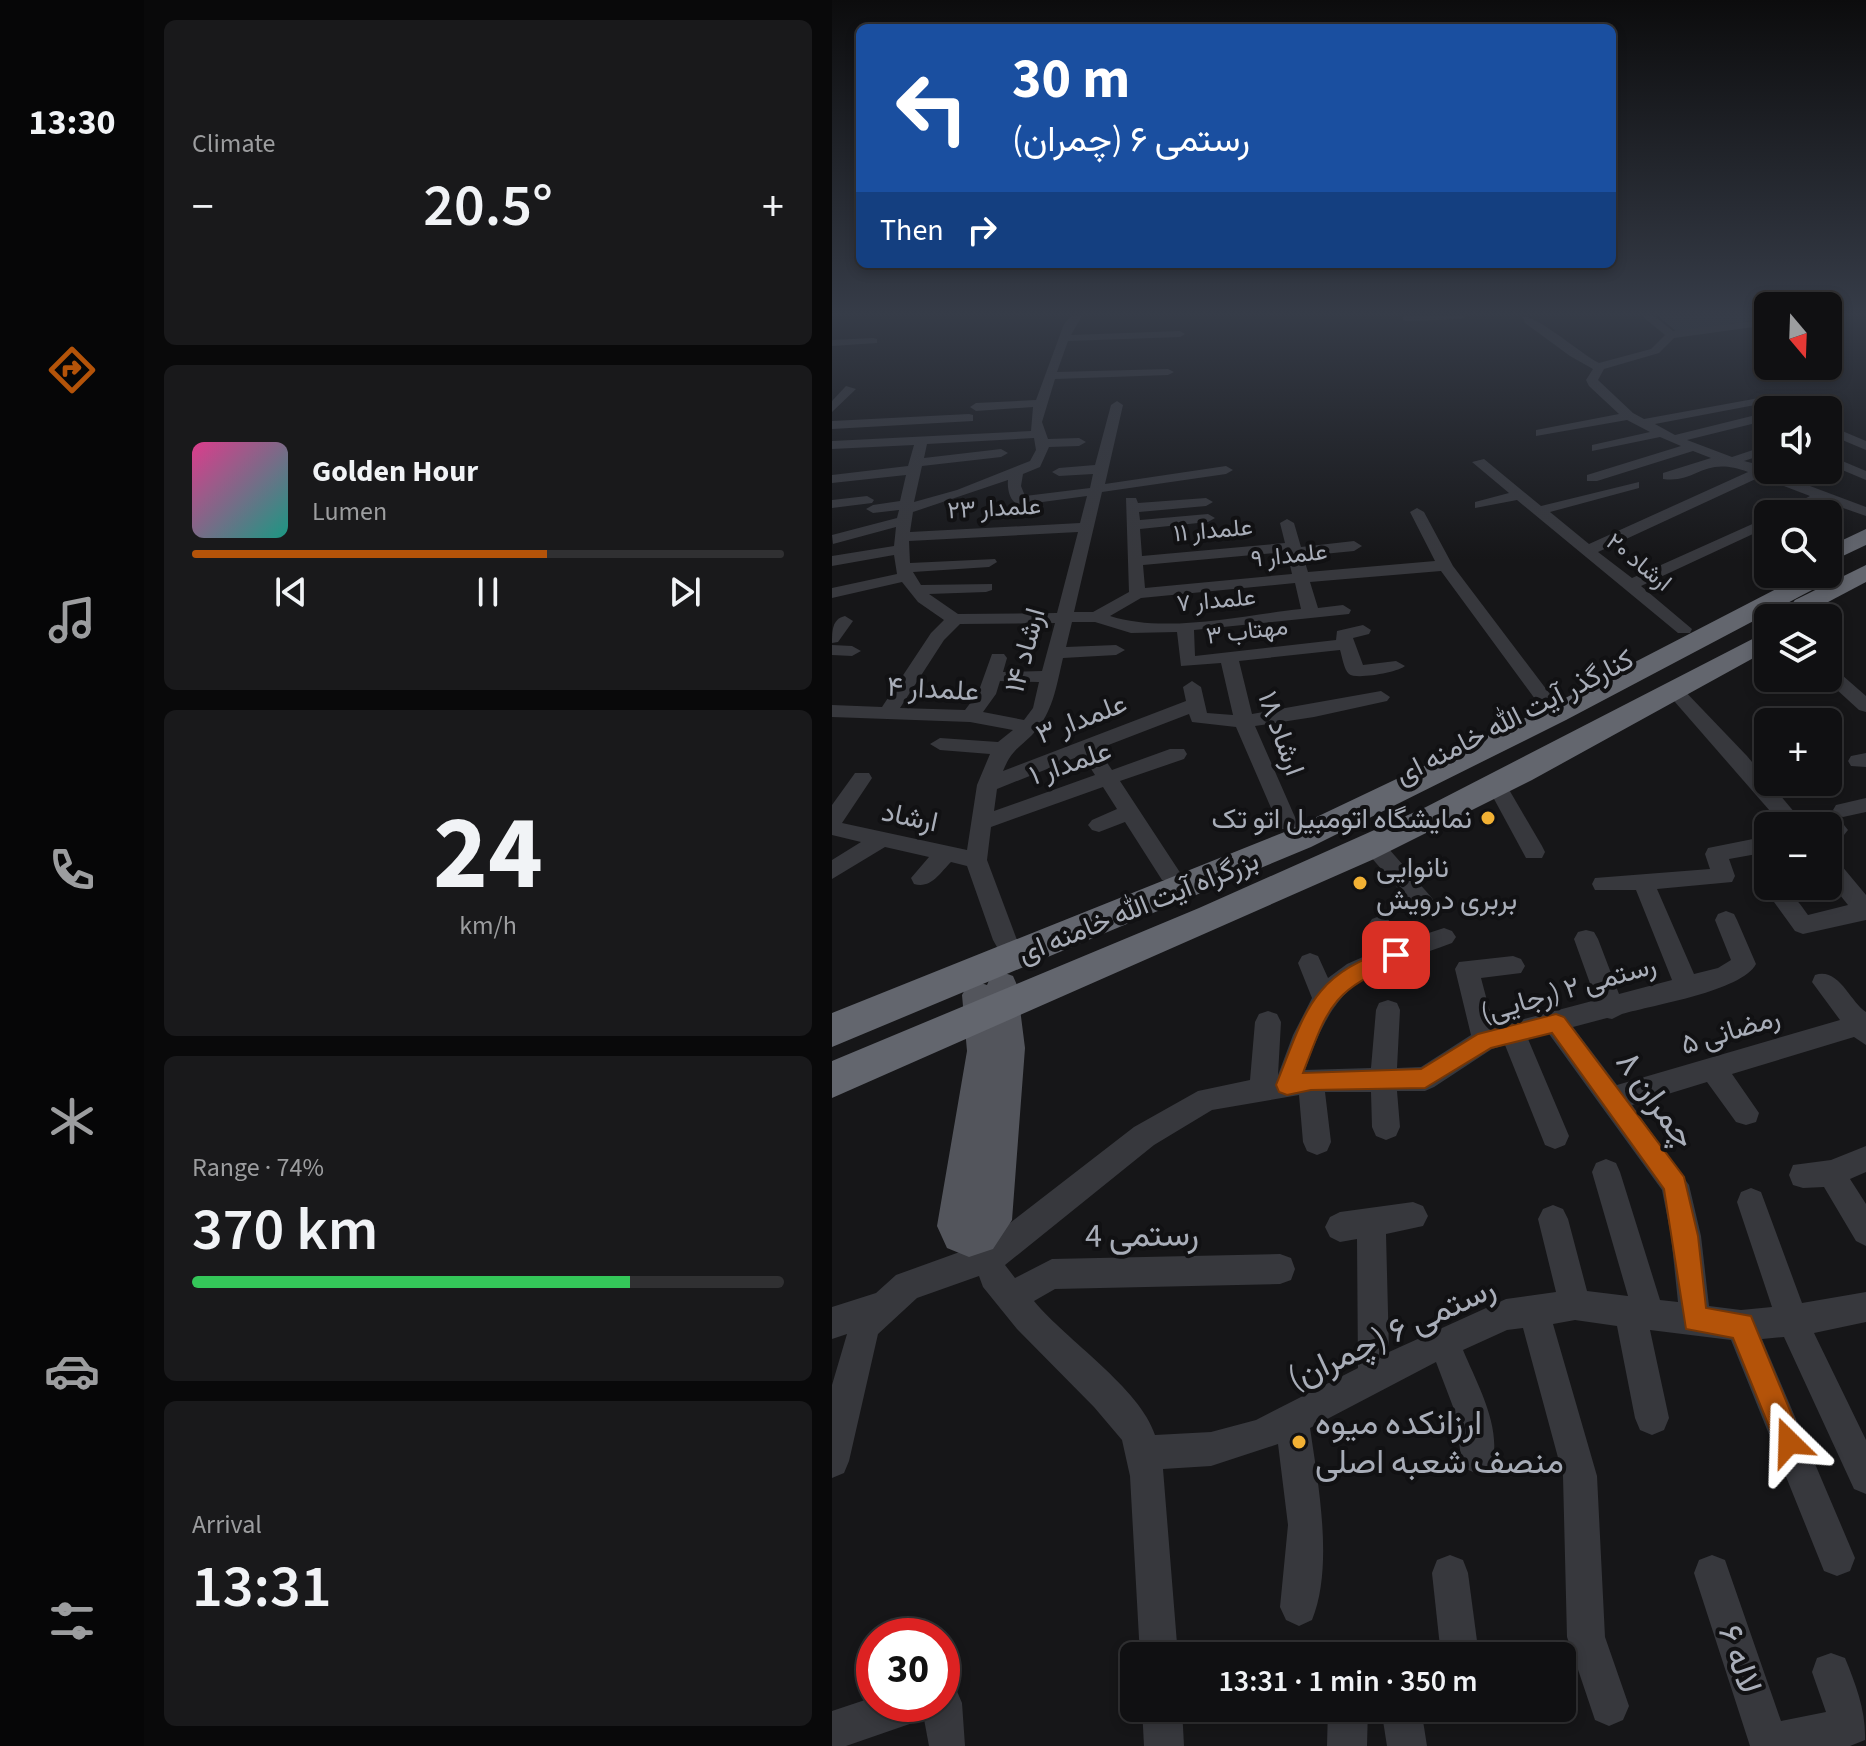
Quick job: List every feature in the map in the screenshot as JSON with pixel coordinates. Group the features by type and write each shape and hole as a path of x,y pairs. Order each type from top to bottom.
{"highway":[{"name":"کنارگذر آیت الله خامنه ای","path":"1842,552 1866,536"},
{"name":"بزرگراه آیت الله خامنه ای","path":"1842,561 1866,552"},
{"path":"1805,604 1866,572"},
{"path":"1832,604 1866,585"},
{"name":"کنارگذر آیت الله خامنه ای","path":"1618,713 1660,667 1684,629 1777,588"},
{"name":"بزرگراه آیت الله خامنه ای","path":"832,1030 1351,806 1550,707 1660,667 1788,588"},
{"name":"بزرگراه آیت الله خامنه ای","path":"832,1057 994,1021 1538,755 1618,713 1754,632"},
{"name":"کنارگذر آیت الله خامنه ای","path":"1660,667 1754,643"},
{"name":"کنارگذر آیت الله خامنه ای","path":"832,1080 931,1038 994,1021 1055,985 1304,868 1373,845 1427,810 1497,786 1538,755"},
{"path":"1249,851 1288,824 1351,806"},
{"path":"832,1010 1170,874 1214,865"}],"main road":[{"path":"982,1248 960,1235 956,1226 994,1021"}],"street":[{"path":"832,561 906,524 965,487 992,476 1016,473 1035,464 1042,454 1042,438 1036,422 1045,397"},
{"path":"1609,397 1636,420 1668,436 1726,460 1754,467"},
{"path":"1541,433 1706,410 1748,397"},
{"path":"832,425 1043,403"},
{"name":"ارشاد ۱۴","path":"1005,940 976,860 987,785 1002,749 1029,727 1042,708 1117,405"},
{"path":"832,409 856,408"},
{"path":"1706,410 1754,428"},
{"path":"1597,448 1754,418"},
{"path":"1842,435 1866,446"},
{"path":"832,479 1042,438 1079,442"},
{"path":"832,445 916,461"},
{"path":"1592,478 1693,447"},
{"path":"832,459 916,461 1001,453"},
{"path":"1668,476 1754,453"},
{"path":"881,484 916,461"},
{"path":"916,461 906,524 910,578 940,613 955,619 1096,617 1137,594 1132,511 1207,510"},
{"name":"ارشاد ۲۰","path":"1479,462 1684,629"},
{"path":"1842,465 1866,476"},
{"path":"1059,472 1101,469"},
{"path":"1016,473 1014,486 1020,501 1226,470"},
{"path":"1587,551 1754,475"},
{"path":"1797,484 1866,512"},
{"path":"1538,511 1634,485"},
{"path":"957,514 965,487"},
{"path":"1480,505 1519,495"},
{"path":"1812,500 1823,495"},
{"path":"832,504 870,504 906,524"},
{"path":"1417,512 1446,567 1550,707"},
{"path":"1287,523 1311,614"},
{"path":"833,539 906,524"},
{"name":"علمدار ۲۳","path":"906,524 1087,527"},
{"path":"1628,586 1754,528"},
{"name":"علمدار ۱۱","path":"1136,554 1350,540"},
{"path":"1136,554 1184,544"},
{"path":"832,593 989,562"},
{"name":"علمدار ۹","path":"1137,594 1430,565 1446,567"},
{"path":"910,578 986,587"},
{"name":"علمدار ۷","path":"1096,617 1131,628 1185,628 1343,610"},
{"path":"887,713 937,637 955,619"},
{"path":"832,638 845,621"},
{"name":"مهتاب ۳","path":"1185,628 1187,662 1229,658 1281,662 1347,644"},
{"path":"1363,630 1343,635 1356,671 1396,666"},
{"path":"832,650 852,651"},
{"path":"1056,653 1116,650"},
{"path":"970,716 987,694 998,658"},
{"name":"ارشاد ۱۸","path":"1229,658 1248,737 1288,824"},
{"path":"1660,667 1754,770"},
{"path":"987,694 1008,685 1050,676"},
{"path":"1842,685 1866,706"},
{"name":"علمدار ۳","path":"987,785 1086,746 1193,696 1199,718 1216,722 1244,720"},
{"path":"1244,720 1315,711 1381,697"},
{"name":"علمدار ۴","path":"832,711 970,716 1029,727"},
{"path":"940,744 1002,749"},
{"path":"1086,746 1170,874"},
{"name":"علمدار ۱","path":"981,823 1177,754"},
{"path":"832,821 862,778"},
{"path":"1497,786 1534,852"},
{"path":"1842,820 1866,805"},
{"path":"1099,825 1130,812"},
{"name":"ارشاد","path":"832,828 976,860"},
{"path":"832,871 882,839"},
{"path":"1373,845 1424,904"},
{"path":"1603,884 1724,876 1716,854 1754,847"},
{"path":"922,878 947,853"},
{"path":"1643,881 1687,987"},
{"path":"1785,902 1803,925 1866,909 1842,881"},
{"name":"رستمی ۲ (رجایی)","path":"888,1305 907,1286 1041,1219 1144,1136 1207,1099 1287,1084 1383,1078 1425,1079 1485,1040 1612,1009 1725,976 1744,964 1726,920"},
{"path":"1380,925 1396,955"},
{"path":"1287,1084 1312,1020 1332,989 1359,970 1444,937"},
{"path":"1586,939 1612,1009"},
{"path":"1310,963 1325,999"},
{"path":"1485,1040 1467,969 1513,966"},
{"path":"1824,982 1864,1027"},
{"path":"1386,1127 1383,1078 1388,1010"},
{"path":"1268,1022 1287,1084 1317,1142"},
{"name":"چمران ۸","path":"1556,1023 1675,1185 1686,1236 1695,1320"},
{"name":"رمضانی ۵","path":"1611,1099 1864,1027"},
{"path":"1513,1033 1555,1136"},
{"path":"1712,1069 1746,1113"},
{"path":"1866,1159 1817,1174 1866,1231"},
{"path":"1606,1172 1639,1312 1652,1418"},
{"path":"1751,1202 1792,1320 1866,1477"},
{"path":"1340,1227 1413,1216"},
{"path":"1553,1219 1575,1305"},
{"path":"1371,1224 1374,1376"},
{"path":"982,1248 994,1276 1011,1297 1106,1395 1137,1432 1147,1476 1158,1642"},
{"name":"رستمی 4","path":"1011,1297 1052,1274 1280,1269"},
{"path":"832,1323 888,1305"},
{"path":"832,1461 845,1397 865,1325 888,1305"},
{"name":"رستمی ۶ (چمران)","path":"1142,1453 1211,1449 1261,1435 1374,1376 1506,1315 1575,1305 1741,1326 1866,1307"},
{"path":"1534,1311 1580,1476 1586,1637 1609,1706"},
{"path":"1741,1326 1837,1558"},
{"path":"1444,1342 1472,1412 1478,1457"},
{"path":"1292,1419 1306,1525 1299,1607"},
{"path":"1450,1573 1458,1642"},
{"name":"لاله ۶","path":"1712,1573 1770,1745"},
{"path":"1770,1745 1851,1726 1831,1672"},
{"path":"832,1731 859,1722"},
{"path":"944,1722 947,1742"},
{"path":"1163,1722 1164,1746"},
{"path":"1347,1746 1348,1722"},
{"path":"1403,1722 1407,1746"}],"place":[{"name":"نمایشگاه اتومبیل اتو تک","path":"1488,818"},
{"name":"نانوایی بربری درویش","path":"1360,883"},
{"name":"ارزانکده میوه منصف شعبه اصلی","path":"1299,1442"}],"route":[{"path":"1396,955 1359,970 1332,989 1312,1020 1287,1085 1311,1081 1425,1079 1485,1040 1556,1023 1675,1185 1686,1236 1695,1320 1741,1326 1789,1442"}]}
